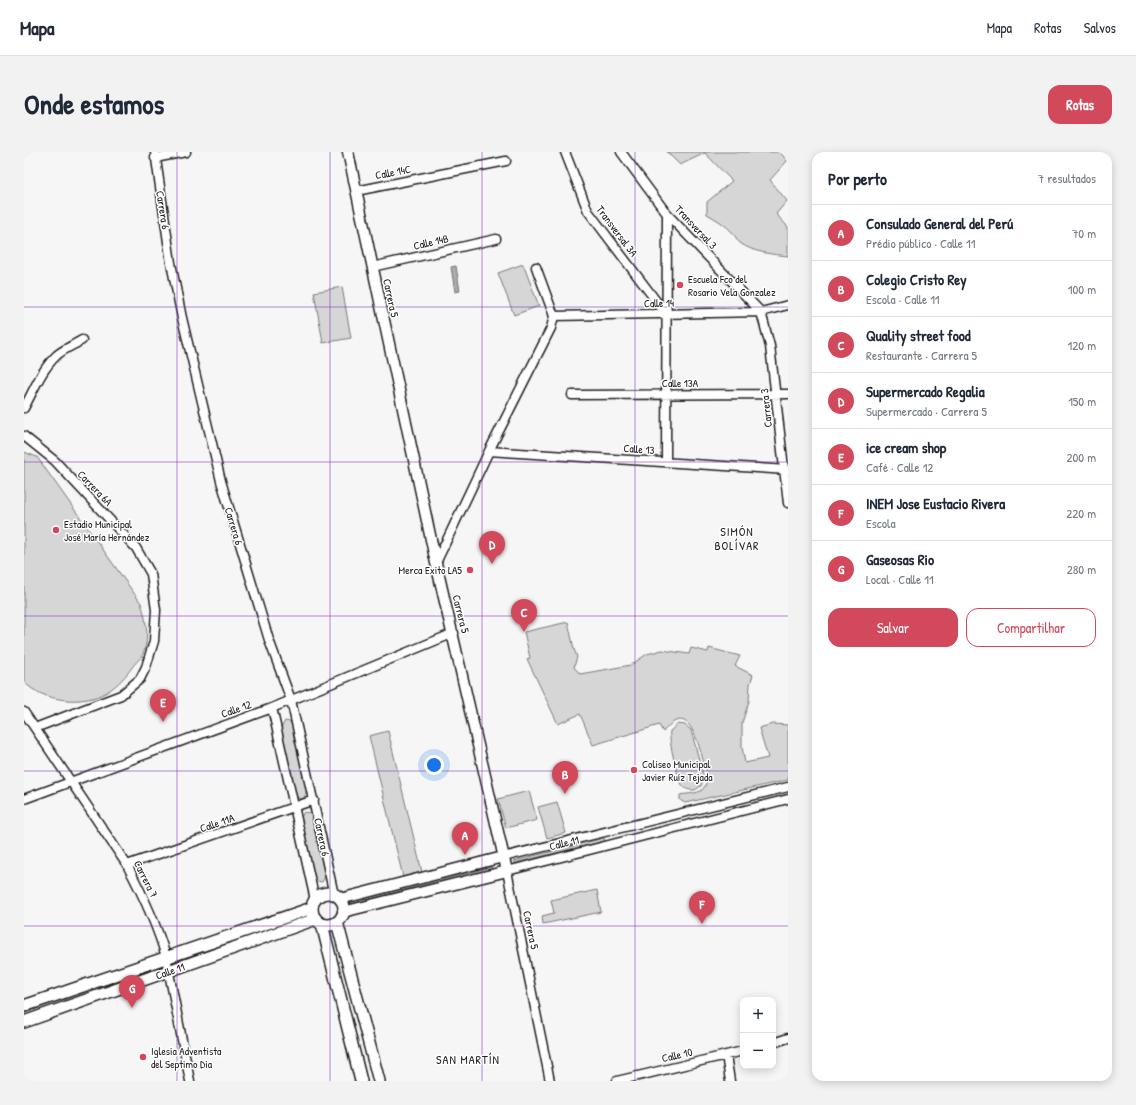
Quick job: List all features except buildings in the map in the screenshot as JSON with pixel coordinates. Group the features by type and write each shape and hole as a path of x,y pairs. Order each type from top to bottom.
{"main road":[{"path":"319,922 327,925 337,922 341,918 343,912 337,897 322,895 314,904 360,1081"},
{"name":"Calle 11","path":"24,1006 314,904"},
{"name":"Calle 11","path":"24,1022 167,972 319,922"},
{"path":"337,922 379,1081"}],"street":[{"path":"155,155 186,152"},
{"name":"Carrera 5","path":"348,152 436,563 454,633 507,872 550,1081"},
{"name":"Transversal 3A","path":"566,152 588,211 666,314"},
{"name":"Transversal 3","path":"621,152 667,214 761,312"},
{"name":"Carrera 6","path":"155,155 171,263 182,318 221,481 269,640 291,700 337,897"},
{"name":"Calle 14C","path":"356,191 506,161"},
{"path":"666,462 667,214"},
{"name":"Calle 14B","path":"372,267 496,239"},
{"path":"436,563 489,451 551,328 554,316 536,268"},
{"name":"Calle 14","path":"554,316 761,312 788,305"},
{"name":"Carrera 3","path":"761,312 770,346 786,470 788,503"},
{"path":"24,408 40,375 50,362 58,354 82,340"},
{"name":"Calle 13A","path":"572,395 788,394"},
{"name":"Carrera 6A","path":"24,436 55,461 136,548 151,574 156,610 154,641 146,667 140,679 122,695 35,728"},
{"name":"Calle 13","path":"489,451 786,470"},
{"name":"Calle 12","path":"24,799 272,708 454,633"},
{"name":"Carrera 6","path":"272,708 314,904"},
{"name":"Carrera 7","path":"24,712 128,865 152,918 166,957 167,972 190,1081"},
{"name":"Calle 11","path":"337,897 618,830 788,787"},
{"name":"Calle 11","path":"343,912 507,872 788,799"},
{"name":"Calle 11A","path":"128,865 314,800"},
{"path":"618,830 621,842"},
{"path":"776,1043 788,1038"},
{"name":"Calle 10","path":"617,1081 740,1052"},
{"path":"726,1055 730,1081"}],"shaded area":[{"path":"667,152 780,152 787,161 770,180 787,201 776,214 788,227 788,256 763,252 745,246 740,243 727,227 707,214 707,202 732,181 705,153 680,165"},
{"path":"523,264 539,306 514,315 498,273"},
{"path":"456,266 460,291 455,292 451,267"},
{"path":"342,287 351,338 323,343 314,292"},
{"name":"Estadio Municipal José María Hernández","path":"24,452 37,457 141,603 143,609 147,634 143,654 125,677 107,692 98,696 76,700 53,698 32,689 24,682"},
{"path":"568,622 577,657 574,667 580,674 631,665 647,654 662,650 689,654 691,648 708,652 709,648 740,656 735,666 753,675 750,684 749,701 742,723 742,747 745,763 768,758 759,728 773,724 788,725 788,780 685,803 680,800 680,795 701,791 705,786 707,775 697,740 689,725 684,721 678,720 671,724 663,732 659,725 593,745 580,714 558,724 527,659 530,658 524,632"},
{"path":"285,721 290,722 293,726 307,792 303,799 298,798 295,794 281,728"},
{"path":"678,724 685,725 691,730 704,778 701,786 695,790 687,789 683,786 676,769 670,731"},
{"path":"388,731 422,872 403,877 369,736"},
{"path":"529,791 537,820 506,828 498,799"},
{"path":"557,802 566,833 547,838 538,807"},
{"path":"304,812 310,813 312,817 326,875 322,882 317,881 314,877 300,819"},
{"path":"604,838 605,841 514,863 514,861"},
{"path":"491,867 493,869 348,907 347,905"},
{"path":"597,890 601,912 543,924 542,916 554,913 551,900"},
{"path":"306,914 308,917 177,963 179,959"},
{"path":"145,969 148,970 148,974 24,1018 24,1013"}],"place":[{"name":"Escuela Fco del Rosario Vela Gonzalez","path":"680,285"},
{"name":"Estadio Municipal José María Hernández","path":"56,530"},
{"name":"Supermercado Regalia","path":"492,564"},
{"name":"Merca Exito LA5","path":"470,570"},
{"name":"Quality street food","path":"524,632"},
{"name":"ice cream shop","path":"163,722"},
{"name":"Coliseo Municipal Javier Ruíz Tejada","path":"634,770"},
{"name":"Colegio Cristo Rey","path":"565,794"},
{"name":"Consulado General del Perú","path":"465,855"},
{"name":"INEM Jose Eustacio Rivera","path":"702,924"},
{"name":"Gaseosas Rio","path":"132,1008"},
{"name":"Iglesia Adventista del Septimo Dia","path":"143,1057"}],"district":[{"name":"SIMÓN BOLÍVAR","path":"737,539"},
{"name":"SAN MARTÍN","path":"468,1060"}]}
